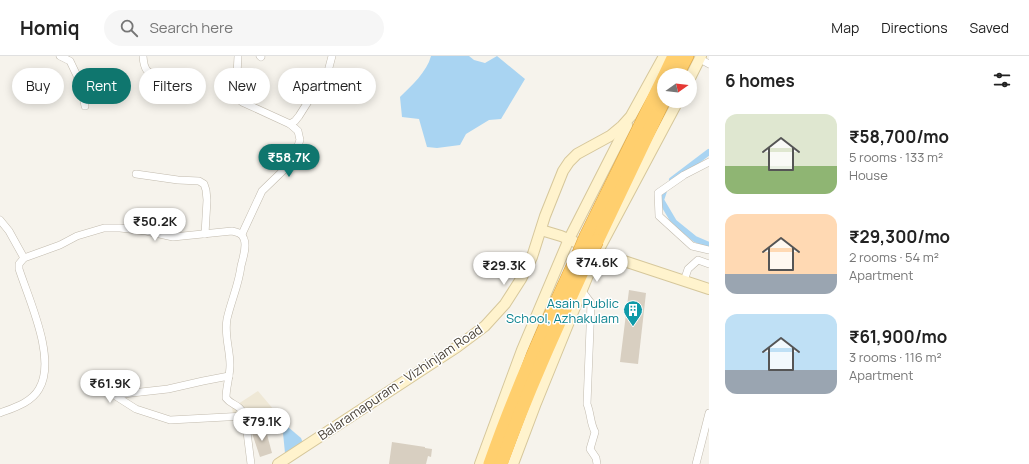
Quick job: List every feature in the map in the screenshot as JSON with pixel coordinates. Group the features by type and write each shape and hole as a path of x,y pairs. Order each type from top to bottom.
{"highway":[{"path":"668,68 674,56"},
{"path":"681,68 687,56"},
{"path":"501,464 547,346 657,92"},
{"path":"490,464 504,424 537,342 589,249 660,108"}],"street":[{"path":"60,56 70,61 80,82 86,106"},
{"path":"143,56 145,68"},
{"path":"238,56 237,98 242,102 290,124 298,131 300,140 292,162 262,191 242,234"},
{"path":"290,124 295,121 311,97 326,79 332,56"},
{"name":"Balaramapuram - Vizhinjam Road","path":"278,464 457,347 485,326 505,304 521,279 532,257 563,171 568,162 577,154 610,136 622,126 631,116 664,56"},
{"path":"697,69 704,60"},
{"path":"513,464 536,403 582,291 589,249 674,108"},
{"path":"480,464 522,350 569,239 631,116"},
{"path":"709,162 684,175 658,193 658,216 692,246 709,250"},
{"path":"136,174 178,180 199,181 204,184 207,200 205,234"},
{"path":"0,220 9,231 24,258"},
{"path":"0,413 28,400 38,390 44,375 44,351 36,319 18,269 19,264 24,258 60,245 77,236 104,228 146,231 173,237 232,231 242,234 245,239 241,271 227,320 226,339 230,352 230,365 226,398 229,402 236,404 242,409 245,416 251,464"},
{"path":"541,230 569,239 608,258 624,261 709,289"},
{"path":"684,281 688,269 698,260 709,264"},
{"path":"582,291 590,303 587,404 591,414 591,425 595,432 590,448 596,458 597,464"},
{"path":"229,376 168,389 114,395 136,409 170,420 245,416"},
{"path":"696,464 709,413"}],"shaded area":[{"path":"258,391 274,410 252,423 235,425 232,408"}],"water":[{"path":"431,56 469,56 474,60 485,63 497,56 525,79 501,119 489,120 466,134 460,145 437,148 427,147 419,119 402,117 400,97 426,68"},
{"path":"288,427 301,438 303,443 285,453 283,433"}],"building":[{"name":"Asain Public School, Azhakulam","path":"629,290 646,293 638,364 620,362"},
{"path":"265,427 272,453 260,457 252,433"},
{"path":"392,442 432,449 431,457 428,456 426,464 389,464"}],"waterway":[{"path":"672,180 709,152"},
{"path":"665,188 661,200 674,222 695,239 709,245"}],"place":[{"name":"Asain Public School, Azhakulam","path":"633,327"}]}
